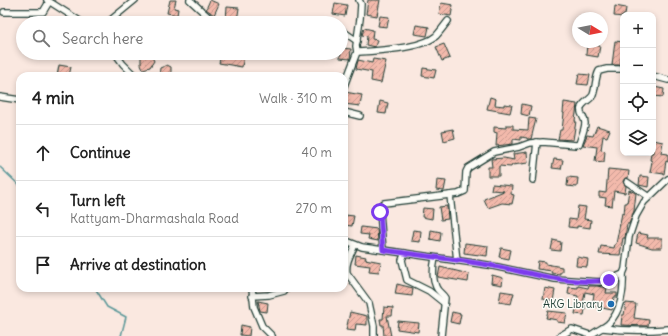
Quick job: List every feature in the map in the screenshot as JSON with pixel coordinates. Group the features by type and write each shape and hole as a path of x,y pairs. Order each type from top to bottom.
{"street":[{"path":"116,16 135,0"},
{"path":"190,0 207,16"},
{"path":"348,76 357,52 361,4 359,0"},
{"path":"4,12 43,12 48,1 72,16"},
{"path":"357,52 398,49 426,42 436,36 448,21"},
{"path":"348,35 357,41"},
{"path":"120,60 131,72"},
{"path":"383,250 380,206 384,203 458,194 465,191 466,172 468,168 494,152 537,142 579,144 585,124 585,118 581,114 580,109 594,94 597,74 600,71 607,69 620,69"},
{"path":"656,77 668,80"},
{"path":"0,97 16,99"},
{"path":"348,113 360,116"},
{"path":"533,180 537,142"},
{"path":"627,182 649,197"},
{"path":"560,336 572,329 590,335 603,328 612,319 618,309 624,286 623,274 625,268 627,243 633,223 644,202 667,182"},
{"path":"450,195 458,261"},
{"path":"348,241 362,247 488,265 555,279 600,282 623,274"},
{"path":"348,260 355,244"},
{"path":"405,253 402,260 407,280 429,291 444,303"},
{"path":"435,258 434,277 436,288 444,298 441,336"},
{"path":"348,274 369,303 374,326 374,336"},
{"path":"252,292 254,307 262,326 272,336"},
{"path":"252,296 269,295 280,292"},
{"path":"603,328 650,331 668,329"}],"building":[{"path":"170,0 176,0 174,8 178,9 177,15 167,13"},
{"path":"210,0 219,4 214,15 206,9"},
{"path":"368,0 380,0 377,16 366,14"},
{"path":"335,3 347,5 345,16 333,14"},
{"path":"441,3 453,5 451,16 439,14"},
{"path":"615,6 626,8 625,12 620,12 620,17 614,16"},
{"path":"227,7 239,8 238,16 226,16"},
{"path":"380,16 389,17 387,27 378,26"},
{"path":"416,25 429,27 427,36 414,34"},
{"path":"364,28 373,30 372,39 377,40 375,47 366,45 367,36 362,35"},
{"path":"615,41 620,42 620,65 612,65"},
{"path":"444,44 450,58 442,61 436,47"},
{"path":"587,48 600,48 598,57 586,55"},
{"path":"348,49 351,49 350,59 348,59"},
{"path":"373,59 386,61 381,83 371,81 372,72 356,69 358,60 372,63"},
{"path":"141,60 154,61 150,67 143,69"},
{"path":"220,60 243,60 242,67 219,63"},
{"path":"59,65 71,67 70,72 58,72"},
{"path":"167,65 171,67 171,72 160,72 160,68"},
{"path":"423,68 436,70 434,78 422,76"},
{"path":"579,74 590,75 588,85 577,84"},
{"path":"656,87 664,89 663,97 656,96"},
{"path":"348,93 362,95 360,106 348,104"},
{"path":"490,97 496,99 495,105 512,105 510,113 487,109"},
{"path":"380,101 388,103 386,114 378,113"},
{"path":"564,102 577,104 573,140 558,139 560,130 562,130"},
{"path":"522,104 531,106 529,116 521,114"},
{"path":"529,118 536,119 531,139 521,137 521,140 513,139 513,144 496,146 497,133 494,132 494,127 506,128 506,125 513,125 513,129 528,130"},
{"path":"597,126 610,130 607,137 603,136 601,150 605,151 604,162 595,161 597,147 583,145 587,135 593,136"},
{"path":"453,129 455,138 444,141 442,131"},
{"path":"656,141 663,142 661,153 668,154 668,162 666,161 664,174 650,172 652,161 650,160 651,156 656,156"},
{"path":"527,152 528,163 512,165 511,167 499,166 499,176 488,176 488,167 492,167 491,159 504,158 514,160 513,154"},
{"path":"554,159 563,160 561,169 552,168"},
{"path":"608,169 629,171 628,178 625,178 623,181 626,186 625,193 614,191 612,206 605,205 606,198 599,197 599,192 606,193"},
{"path":"640,176 649,177 648,187 639,185"},
{"path":"568,177 578,178 577,187 567,186"},
{"path":"437,180 446,181 444,191 436,190"},
{"path":"492,184 512,186 511,194 514,195 512,204 502,203 488,208 484,199 504,191 491,190"},
{"path":"629,190 636,193 634,211 629,224 627,224 620,255 599,254 601,246 614,248 616,244 622,213 624,214 625,203 627,203"},
{"path":"447,206 448,219 441,220 439,207"},
{"path":"578,206 586,207 584,219 591,220 590,228 577,226 577,228 568,227 569,219 576,220"},
{"path":"423,208 433,209 432,219 422,217"},
{"path":"348,215 354,216 352,226 348,226"},
{"path":"361,227 377,229 378,241 368,239 369,235 360,234"},
{"path":"413,230 421,231 420,242 411,241"},
{"path":"431,230 441,232 440,241 430,239"},
{"path":"638,233 648,235 647,238 662,238 662,248 652,248 636,243"},
{"path":"553,240 561,242 560,251 551,250"},
{"path":"465,243 488,246 487,256 464,253"},
{"path":"501,248 511,250 509,259 499,257"},
{"path":"356,255 366,257 365,259 381,262 379,272 369,271 370,266 355,264"},
{"path":"577,257 588,259 587,267 576,266"},
{"path":"538,261 562,267 562,272 560,272 560,274 551,273 552,271 537,269"},
{"path":"440,267 469,274 468,282 438,277"},
{"path":"492,275 503,278 502,285 491,283"},
{"path":"397,284 413,288 412,296 395,294"},
{"path":"578,286 588,288 589,286 597,286 607,288 606,293 617,293 617,297 614,297 612,310 592,306 594,294 585,292 583,304 586,304 584,315 575,314 578,296 568,294 569,287 578,288"},
{"path":"545,288 555,290 553,301 543,299"},
{"path":"501,291 514,293 511,304 499,302"},
{"path":"258,301 268,303 267,312 260,311"},
{"path":"626,303 636,304 634,318 649,320 648,326 621,325 622,315 624,315"},
{"path":"384,307 393,308 392,316 387,316 391,336 384,336 383,325 381,325 380,319 383,319"},
{"path":"548,311 567,313 565,323 546,318"},
{"path":"350,312 367,316 367,325 356,324 355,331 346,330"},
{"path":"452,312 461,314 459,324 450,322"},
{"path":"398,321 419,323 418,332 397,329"},
{"path":"241,325 250,327 249,336 240,335"}],"waterway":[{"path":"0,167 16,182"},
{"path":"98,292 107,307 126,317 121,336"}],"place":[{"name":"AKG Library","path":"611,304"}],"route":[{"path":"380,212 383,250 488,265 555,279 600,282 609,280"}]}
